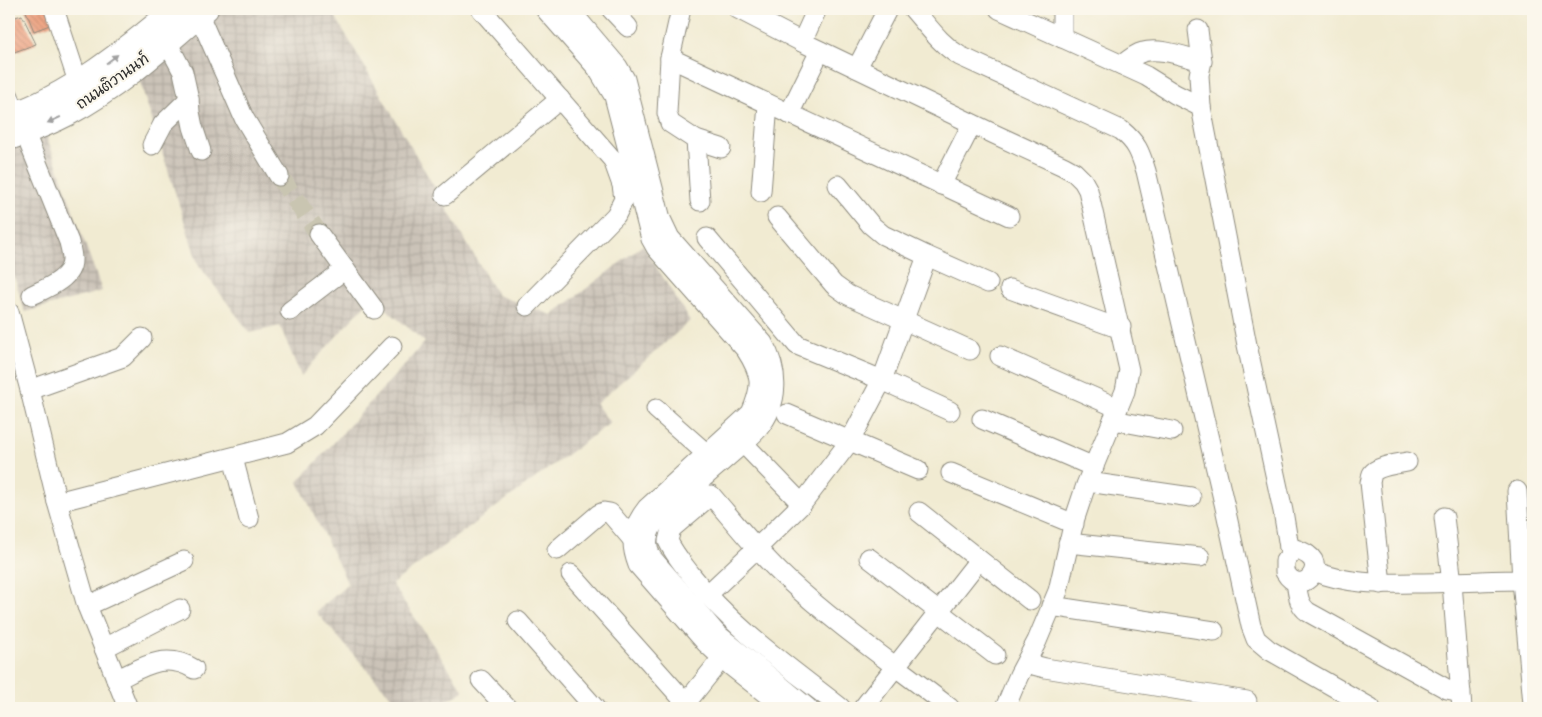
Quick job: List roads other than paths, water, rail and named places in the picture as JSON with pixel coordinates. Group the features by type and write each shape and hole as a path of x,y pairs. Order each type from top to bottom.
{"main road":[{"name":"ถนนติวานนท์","path":"13,119 106,64 175,9"},
{"name":"ถนนติวานนท์","path":"13,119 69,113 103,92 136,68 202,12"}],"street":[{"path":"54,9 78,82"},
{"path":"481,9 613,160 624,198 616,215 527,306"},
{"path":"545,9 597,68 614,96 651,239 656,248 746,350 757,367 759,382 757,398 751,413 647,508 638,519 634,531 634,555 638,565 706,643 784,708"},
{"path":"569,9 618,67 625,79 662,219 670,238 763,343 774,367 775,381 772,404 767,416 758,429 655,522 648,535 647,550 716,633 808,708"},
{"path":"611,9 628,27"},
{"path":"681,9 670,58 668,120 670,124 696,140 721,148"},
{"path":"738,9 820,51 1063,166 1074,172 1083,181 1088,190 1129,370 1124,391 1091,474 1074,524 1068,543 1062,577 1037,641 1005,708"},
{"path":"802,42 817,9"},
{"path":"913,9 940,42 960,56 1121,130 1132,140 1140,152 1251,626 1256,638 1269,650 1370,708"},
{"path":"999,9 1146,76 1201,107"},
{"path":"1062,9 1062,38"},
{"path":"858,68 887,10"},
{"path":"202,12 244,118 279,176"},
{"path":"1198,30 1202,61 1199,75 1201,107 1247,345 1289,546 1292,554 1285,561 1285,572 1291,580 1296,582 1305,581 1314,571 1312,560 1308,555 1289,546"},
{"path":"167,42 183,72 193,127 201,151"},
{"path":"789,114 820,51"},
{"path":"1122,65 1142,52 1154,51 1202,61"},
{"path":"670,58 1009,216"},
{"path":"152,145 163,124 189,99"},
{"path":"445,195 560,99"},
{"path":"761,192 768,104"},
{"path":"13,119 69,242 72,259 70,270 53,285 32,295"},
{"path":"941,185 972,124"},
{"path":"696,140 700,202"},
{"path":"838,185 871,225 883,235 988,283"},
{"path":"777,217 834,285 848,295 970,350"},
{"path":"319,234 374,309"},
{"path":"707,238 797,345 882,380 950,411"},
{"path":"706,595 802,504 850,441 882,380 927,256"},
{"path":"290,311 345,269"},
{"path":"1010,289 1112,326 1120,327"},
{"path":"9,312 57,502 87,606 128,708"},
{"path":"30,390 124,357 142,338"},
{"path":"57,502 287,443 315,426 392,346"},
{"path":"1000,356 1115,414 1172,431"},
{"path":"656,409 707,454"},
{"path":"787,414 918,470"},
{"path":"982,419 1091,474 1191,497"},
{"path":"743,443 802,504"},
{"path":"233,458 250,519"},
{"path":"1381,584 1370,482 1372,475 1377,470 1407,462"},
{"path":"951,473 1074,524"},
{"path":"1517,491 1528,578 1533,704"},
{"path":"841,708 753,639 706,595 673,552 668,541 671,529 711,495 787,579 950,708"},
{"path":"557,550 599,514 604,512 610,513 633,540"},
{"path":"919,512 1030,600"},
{"path":"1444,517 1452,583 1461,700"},
{"path":"1068,543 1200,557"},
{"path":"869,558 996,654"},
{"path":"87,606 184,560"},
{"path":"863,708 980,560"},
{"path":"1314,571 1346,580 1381,584 1452,583 1528,578"},
{"path":"571,574 685,706 722,658"},
{"path":"1296,582 1301,604 1308,612 1447,689 1461,700"},
{"path":"1051,606 1214,631"},
{"path":"104,648 180,609"},
{"path":"518,622 595,708"},
{"path":"116,680 158,661 177,661 194,669"},
{"path":"1026,663 1045,668 1246,701"},
{"path":"482,680 507,708"}],"tunnel":[{"path":"279,176 319,234"}]}
